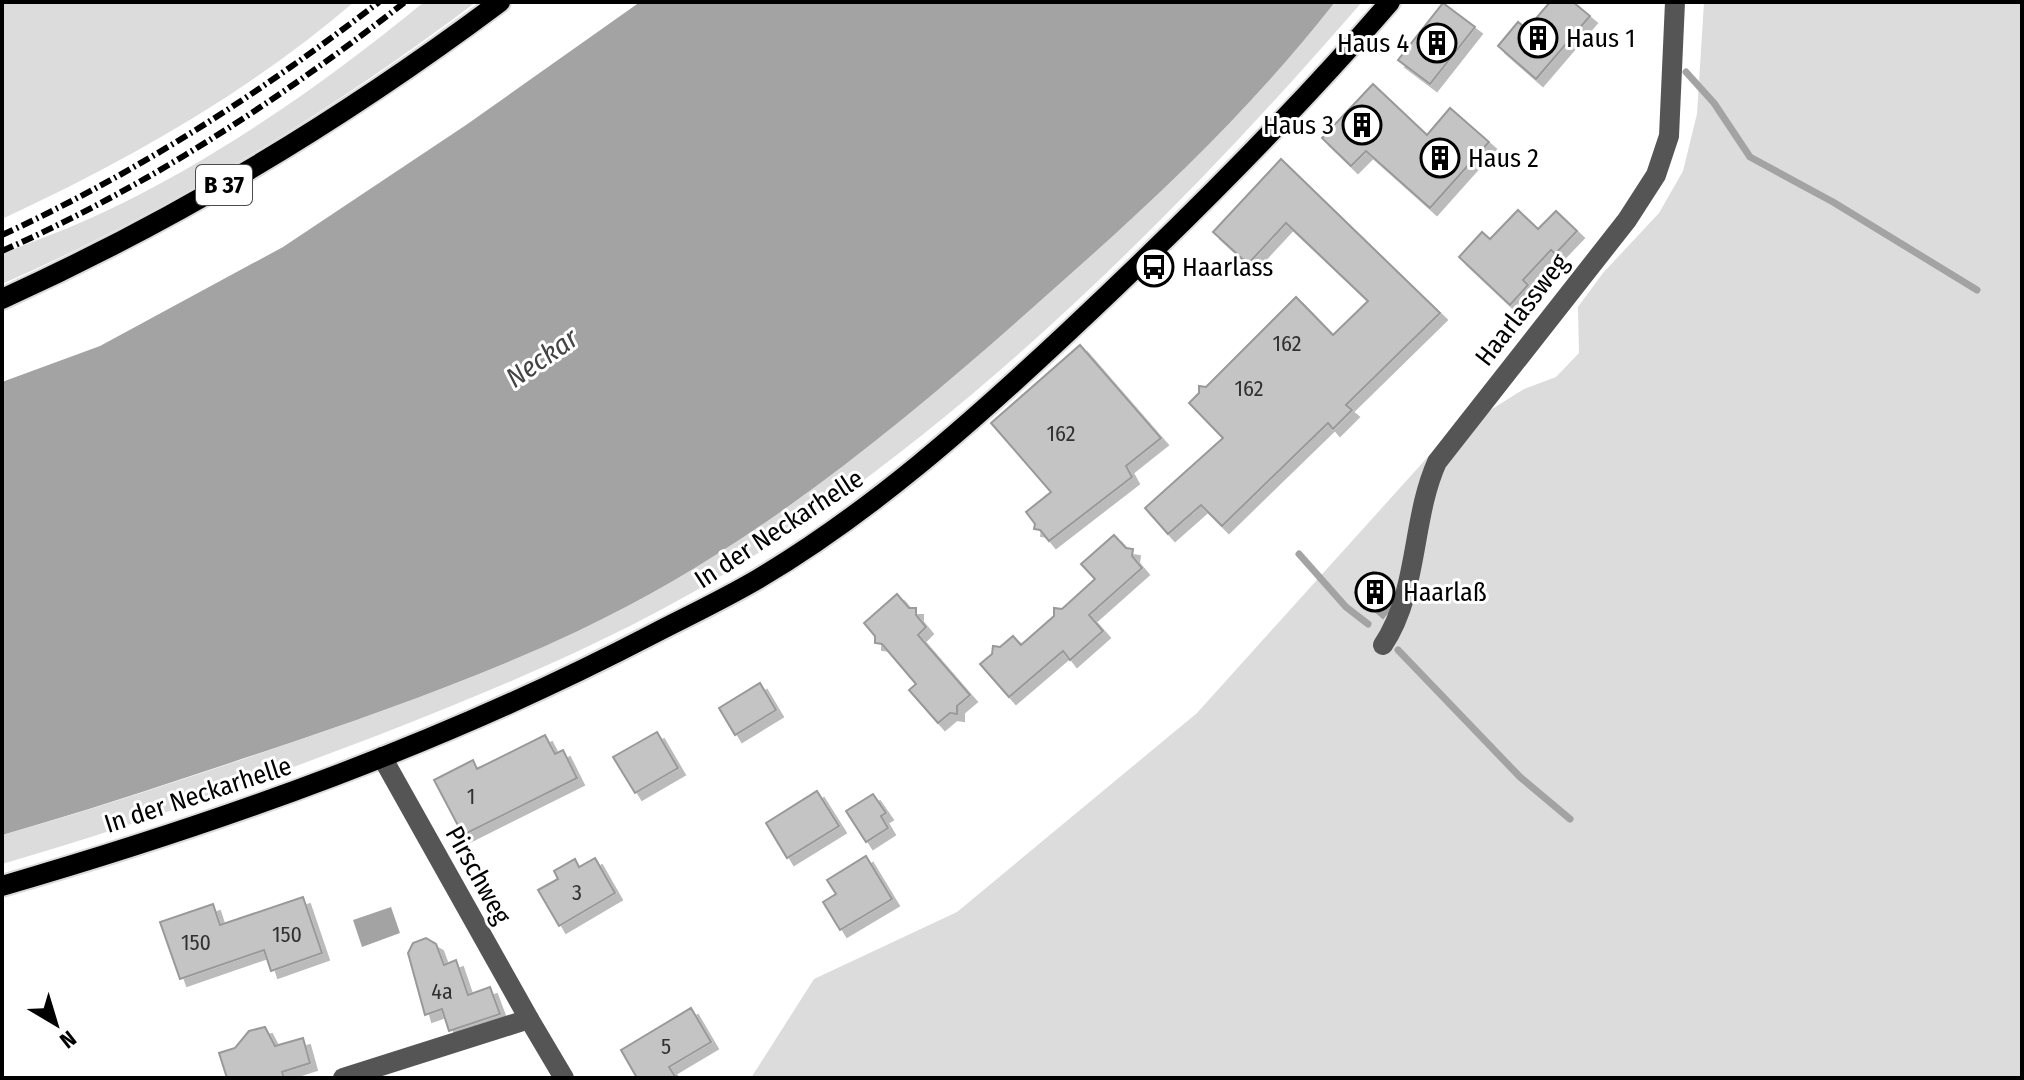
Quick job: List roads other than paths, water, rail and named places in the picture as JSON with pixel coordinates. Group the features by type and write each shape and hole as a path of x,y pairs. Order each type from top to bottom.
{"main road":[{"name":"B 37","path":"2,299 101,254 245,173 434,51 500,2"},
{"name":"In der Neckarhelle","path":"2,886 213,820 382,757 536,693 756,581 856,513 1029,368 1171,235 1390,2"}],"street":[{"name":"Haarlassweg","path":"1383,645 1402,609 1427,490 1437,462 1627,220 1656,175 1669,136 1675,2"},
{"name":"Pirschweg","path":"382,757 564,1078"},
{"path":"343,1078 529,1019"}],"water":[{"name":"Neckar","path":"640,2 1335,2 1216,138 1084,262 906,417 781,512 716,555 578,631 462,681 263,752 2,835 2,382 100,346 283,247 466,125"},
{"path":"391,907 400,933 362,947 353,920"}],"waterway":[{"path":"1686,72 1714,103 1750,157 1833,202 1977,290"},
{"path":"1299,554 1346,607 1368,624"},
{"path":"1398,650 1520,777 1570,819"}],"railway":[{"path":"2,235 101,185 197,129 290,68 379,2"},
{"path":"2,251 161,170 261,107 405,2"}],"place":[{"name":"Haus 1","path":"1538,38"},
{"name":"Haus 4","path":"1437,43"},
{"name":"Haus 3","path":"1362,125"},
{"name":"Haus 2","path":"1440,158"},
{"name":"Haarlass","path":"1154,267"},
{"name":"Haarlaß","path":"1375,592"}]}
